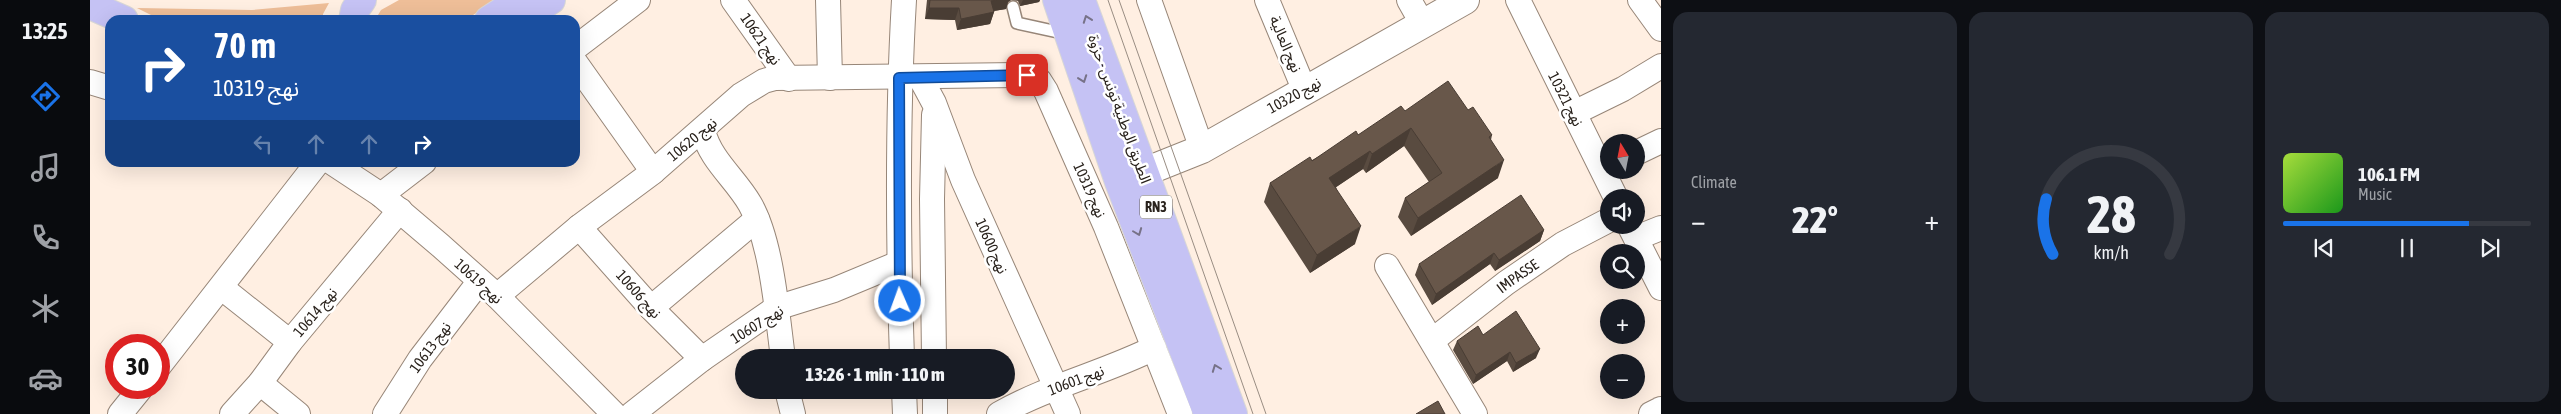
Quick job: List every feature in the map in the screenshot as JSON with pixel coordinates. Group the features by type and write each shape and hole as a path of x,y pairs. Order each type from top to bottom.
{"highway":[{"path":"354,15 362,0"},
{"path":"497,15 520,0"},
{"path":"528,15 551,0"},
{"name":"الطريق الوطنية تونس - حزوة","path":"1057,0 1066,34 1131,177 1233,414"},
{"name":"الطريق الوطنية تونس - حزوة","path":"1081,0 1131,177 1208,414"},
{"path":"90,5 113,15"}],"street":[{"path":"580,44 638,0"},
{"name":"نهج 10621","path":"733,0 789,79"},
{"path":"828,0 830,78"},
{"path":"902,349 899,263 910,78 904,0"},
{"path":"1149,0 1202,149"},
{"name":"نهج العالية","path":"1267,0 1304,89"},
{"path":"1409,0 1422,23"},
{"name":"نهج 10320","path":"1131,177 1202,149 1304,89 1465,0"},
{"name":"نهج 10321","path":"1518,0 1574,113 1600,159"},
{"path":"1640,0 1661,29"},
{"path":"1574,113 1622,89 1661,66"},
{"path":"580,69 653,172"},
{"name":"نهج 10319","path":"910,78 1027,75 1034,76 1043,84 1106,227 1180,414"},
{"name":"نهج 10620","path":"488,289 579,227 653,172 742,95 764,81 830,78 910,78"},
{"name":"نهج 10600","path":"910,78 934,103 967,189 1068,414"},
{"path":"934,103 932,199 934,349"},
{"path":"702,130 710,152 750,204 757,219 769,262 781,349"},
{"path":"1645,149 1661,141"},
{"path":"170,352 222,288 314,167"},
{"name":"نهج 10619","path":"339,167 382,195 400,210 488,289 614,414"},
{"path":"382,195 418,167"},
{"name":"نهج 10614","path":"232,414 260,383 290,342 400,210"},
{"path":"651,308 757,219"},
{"name":"IMPASSE","path":"1433,340 1506,283 1563,244 1600,225"},
{"name":"نهج 10606","path":"579,227 651,308 702,359"},
{"path":"1645,230 1661,228"},
{"path":"1634,234 1661,288"},
{"name":"نهج 10607","path":"632,414 702,359 776,308 834,290 899,263"},
{"path":"1387,266 1433,340 1475,414"},
{"path":"222,288 290,342"},
{"name":"نهج 10613","path":"385,414 420,359 488,289"},
{"name":"نهج 10601","path":"999,414 1056,388 1127,362 1154,348"},
{"path":"260,383 298,414"},
{"path":"120,414 132,399"},
{"path":"789,399 793,414"},
{"path":"904,399 904,414"},
{"path":"935,399 936,414"},
{"path":"1651,414 1661,408"}],"lane":[{"path":"1013,7 1016,23 1066,34"}],"shaded area":[{"path":"399,0 497,0 473,15 378,15 381,10"},
{"path":"329,3 323,15 151,15 137,8 252,10"}],"building":[{"path":"930,0 997,0 991,1 994,12 961,19 959,8 929,8"},
{"path":"1448,81 1468,110 1473,107 1492,135 1489,137 1504,160 1418,218 1405,198 1442,173 1411,128 1372,154 1370,151 1329,178 1361,226 1317,255 1270,183 1310,157 1312,161 1356,131 1358,135 1401,106 1405,111"},
{"path":"1521,195 1544,230 1499,260 1494,253 1436,294 1419,264"},
{"path":"1516,311 1540,349 1516,363 1510,352 1476,375 1457,341 1478,326 1483,335"},
{"path":"1438,401 1445,414 1416,414"}],"tram line":[{"path":"1108,0 1253,414"},
{"path":"1119,0 1266,414"}],"route":[{"path":"900,301 899,78 1027,75"}]}
